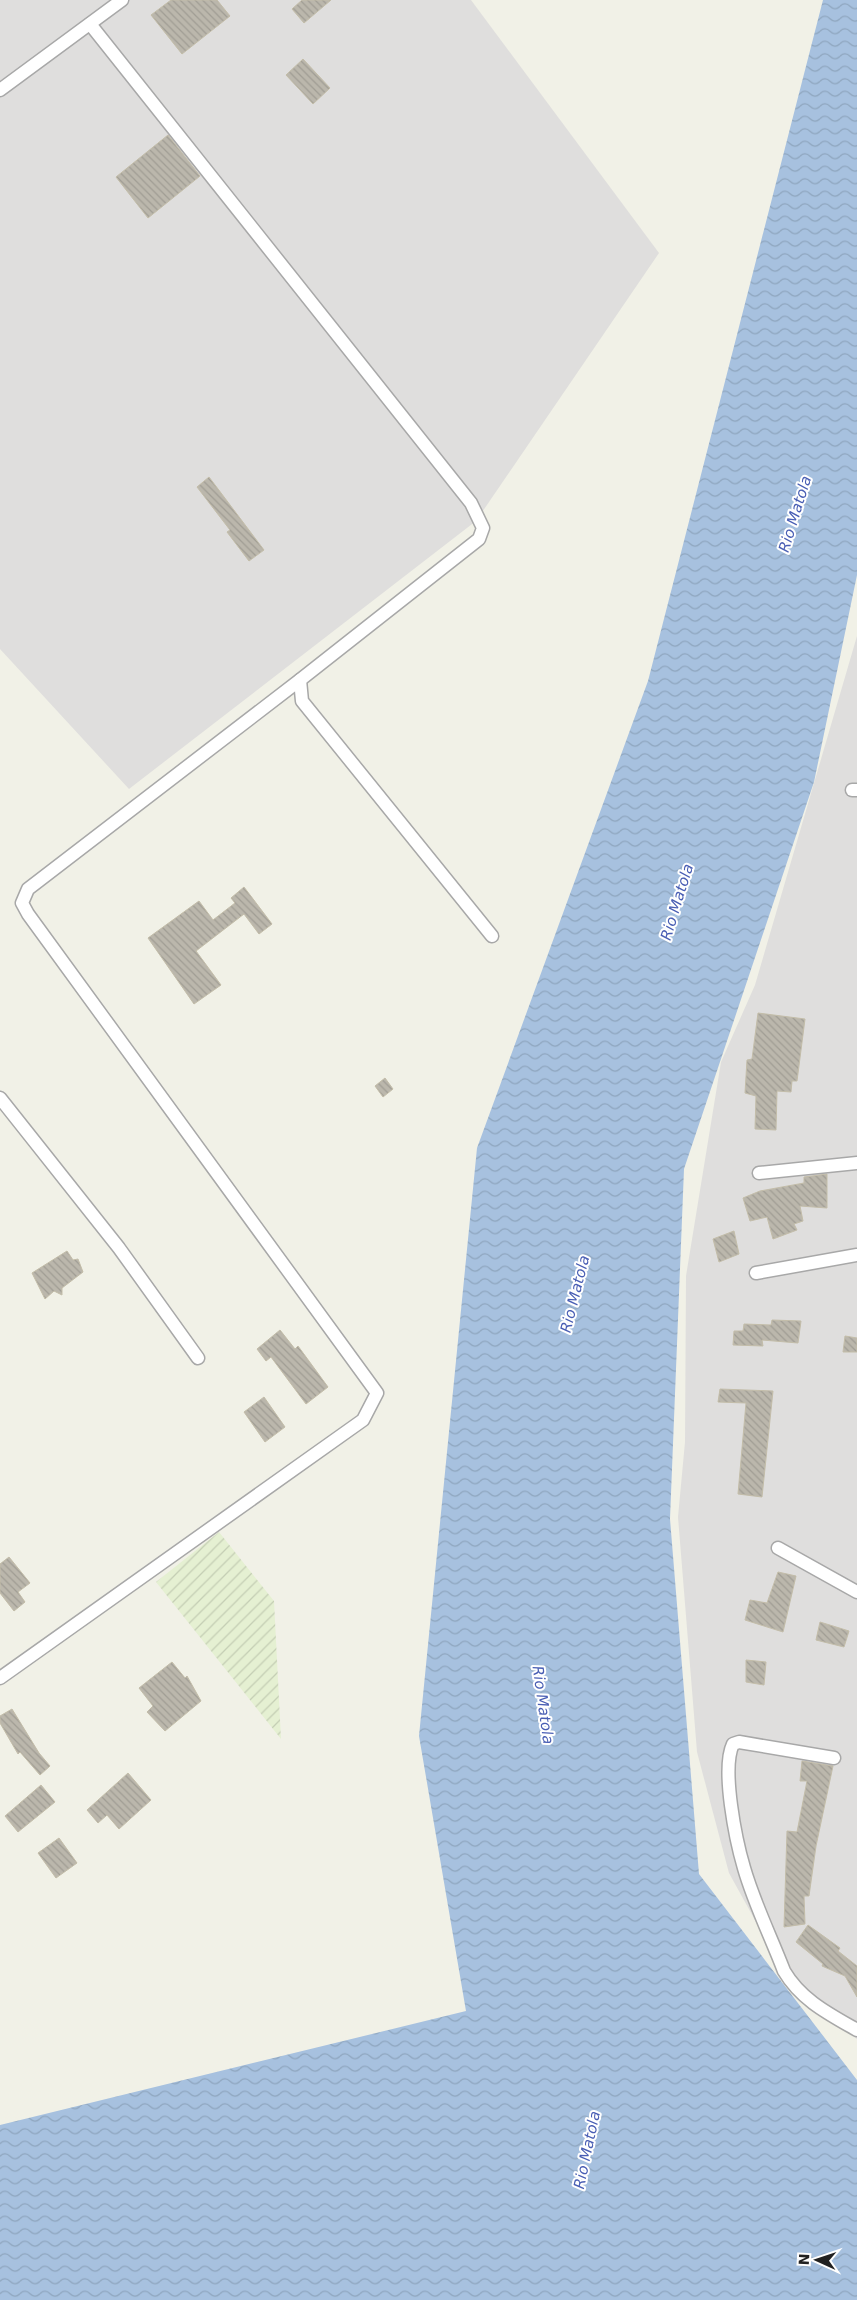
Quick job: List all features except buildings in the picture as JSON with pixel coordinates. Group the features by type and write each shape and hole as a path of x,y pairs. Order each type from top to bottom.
{"street":[{"path":"0,90 122,0"},
{"path":"0,1678 362,1420 377,1392 22,903 28,889 300,680 479,538 484,528 471,503 90,24"},
{"path":"300,680 302,701 492,936"},
{"path":"0,1098 119,1248 198,1358"},
{"path":"759,1173 857,1163"},
{"path":"756,1273 857,1255"},
{"path":"778,1548 857,1592"},
{"path":"834,1758 739,1742 733,1744 728,1775 730,1796 744,1868 784,1971 793,1986 809,2001 857,2030"}],"shaded area":[{"path":"0,0 471,0 659,253 476,521 129,789 0,649"},
{"path":"857,636 857,2039 794,1991 729,1873 697,1752 678,1517 685,1442 686,1276 721,1062 755,985"}],"green space":[{"path":"219,1532 274,1601 281,1739 156,1582"}],"water":[{"name":"Rio Matola","path":"823,0 857,0 857,575 814,782 684,1169 670,1519 699,1874 857,2080 857,2300 0,2300 0,2125 466,2011 419,1736 477,1148 648,681"}]}
